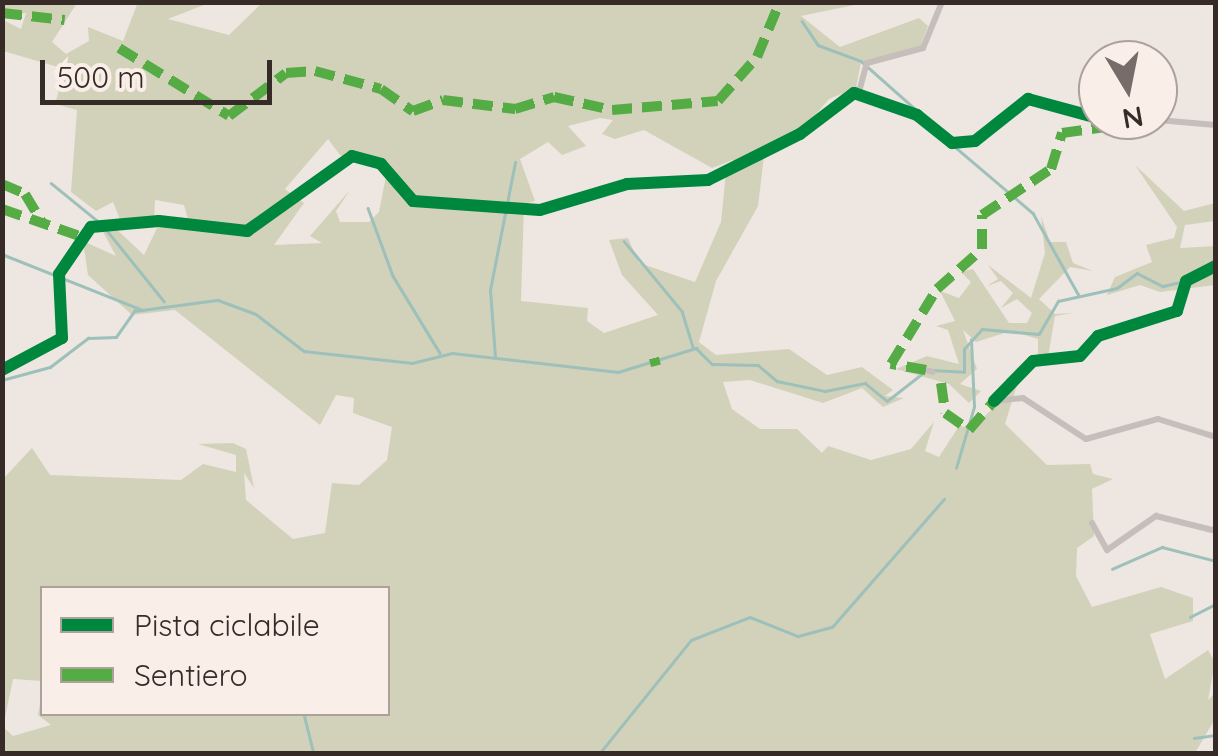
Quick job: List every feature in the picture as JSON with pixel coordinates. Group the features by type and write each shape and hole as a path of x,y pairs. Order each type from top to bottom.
{"street":[{"path":"2,370 62,338 58,274 99,224 247,231 352,156 381,164 414,201 554,208 627,184 708,180 859,92 867,63 923,48 942,2"},
{"path":"859,92 917,115 952,143 974,140 1028,98 1078,113"},
{"path":"1178,122 1216,125"},
{"path":"1216,266 1190,276 1183,285 1177,311 1098,336 1080,356 1033,361 994,401 1024,398 1086,439 1158,419 1216,437"},
{"path":"1092,523 1107,550 1156,516 1216,531"}],"green space":[{"path":"138,2 209,3 168,19 229,35 262,3 864,3 801,16 840,47 919,18 928,26 920,47 861,62 856,88 829,99 792,142 764,156 758,206 716,281 699,342 716,355 789,349 827,375 862,367 893,390 885,396 904,398 883,407 862,388 823,403 750,380 723,382 732,409 760,429 797,429 822,453 828,446 871,460 911,449 934,422 925,451 939,457 959,426 973,428 1003,398 1006,379 1038,354 1038,339 1011,331 976,342 963,330 977,369 960,384 981,391 969,403 949,384 896,369 927,356 959,364 948,330 936,326 955,321 940,291 959,298 971,282 961,272 973,269 1009,323 1027,323 1032,313 1017,299 1001,308 1013,293 1001,281 987,286 998,279 988,265 1031,298 1045,253 1041,216 1050,242 1066,242 1073,263 1093,271 1070,267 1039,299 1055,314 1073,313 1055,316 1048,357 1021,372 1005,424 1047,465 1090,464 1093,474 1113,479 1092,489 1094,536 1077,548 1076,576 1092,607 1161,587 1193,598 1193,621 1150,634 1165,679 1208,650 1215,662 1208,700 1215,693 1215,719 1195,753 3,753 3,727 3,479 32,448 50,475 181,480 203,464 236,472 236,455 198,444 233,443 246,449 254,488 244,473 246,500 293,539 325,533 332,483 359,485 387,460 392,427 353,413 354,398 336,395 320,425 175,310 132,315 88,275 83,241 116,256 100,226 113,226 144,255 159,224 190,227 184,205 155,200 154,220 121,222 113,202 96,211 71,192 77,110 55,104 65,69 3,51 3,20 21,29 26,13 3,17 3,3 77,3 52,42 66,54 89,41 88,27 123,41","holes":["600,118 613,120 602,134 615,139 644,130 712,168 733,160 737,167 726,172 721,222 695,282 639,263 628,238 609,240 622,275 658,315 604,333 587,321 588,308 521,301 524,204 535,201 520,159 548,142 562,155 586,146 568,126","328,139 340,155 387,171 379,212 369,222 340,222 336,211 350,190 310,236 322,243 274,245 304,203 285,189"]},
{"path":"1135,165 1184,211 1215,203 1215,221 1185,225 1180,248 1215,246 1215,285 1160,292 1140,285 1107,295 1115,277 1152,262 1146,245 1174,238 1177,227"}],"waterway":[{"path":"802,21 818,45 861,61 939,130"},
{"path":"954,146 1033,213 1078,294"},
{"path":"495,357 490,290 515,162"},
{"path":"51,183 99,222"},
{"path":"368,208 393,276 440,353"},
{"path":"105,228 164,301"},
{"path":"624,241 682,311 693,346"},
{"path":"2,254 143,310"},
{"path":"931,370 964,372 964,349 982,329 1039,334 1058,301 1117,288 1137,273 1163,286 1184,281"},
{"path":"2,380 50,367 88,338 116,337 134,311 218,300 256,314 304,351 412,363 452,353 618,372 696,348 712,364 758,365 777,381 825,391 865,383 887,401 923,373"},
{"path":"956,468 974,407 971,340"},
{"path":"599,754 691,640 750,617 798,636 832,627 944,499"},
{"path":"1112,569 1162,547 1216,561"},
{"path":"1190,617 1216,604"},
{"path":"304,716 314,754"},
{"path":"1194,738 1216,735"}],"marked path":[{"path":"119,48 229,116 286,73 315,71 381,89 413,111 443,100 515,109 554,97 612,110 718,101 757,57 779,4"},
{"path":"2,13 65,20"},
{"path":"926,370 891,364 937,289 982,249 982,215 1051,169 1062,133 1078,131"},
{"path":"2,184 25,194 42,222"},
{"path":"2,209 82,237"},
{"path":"654,358 656,366"},
{"path":"941,383 945,413 969,430 994,401"}],"cycle path":[{"path":"2,370 62,338 59,274 91,227 159,221 247,231 352,156 381,164 413,201 540,210 627,184 708,180 800,134 854,93 917,115 952,143 975,141 1028,99 1078,113"},
{"path":"994,401 1033,361 1080,356 1098,336 1177,311 1186,281 1216,266"}]}
